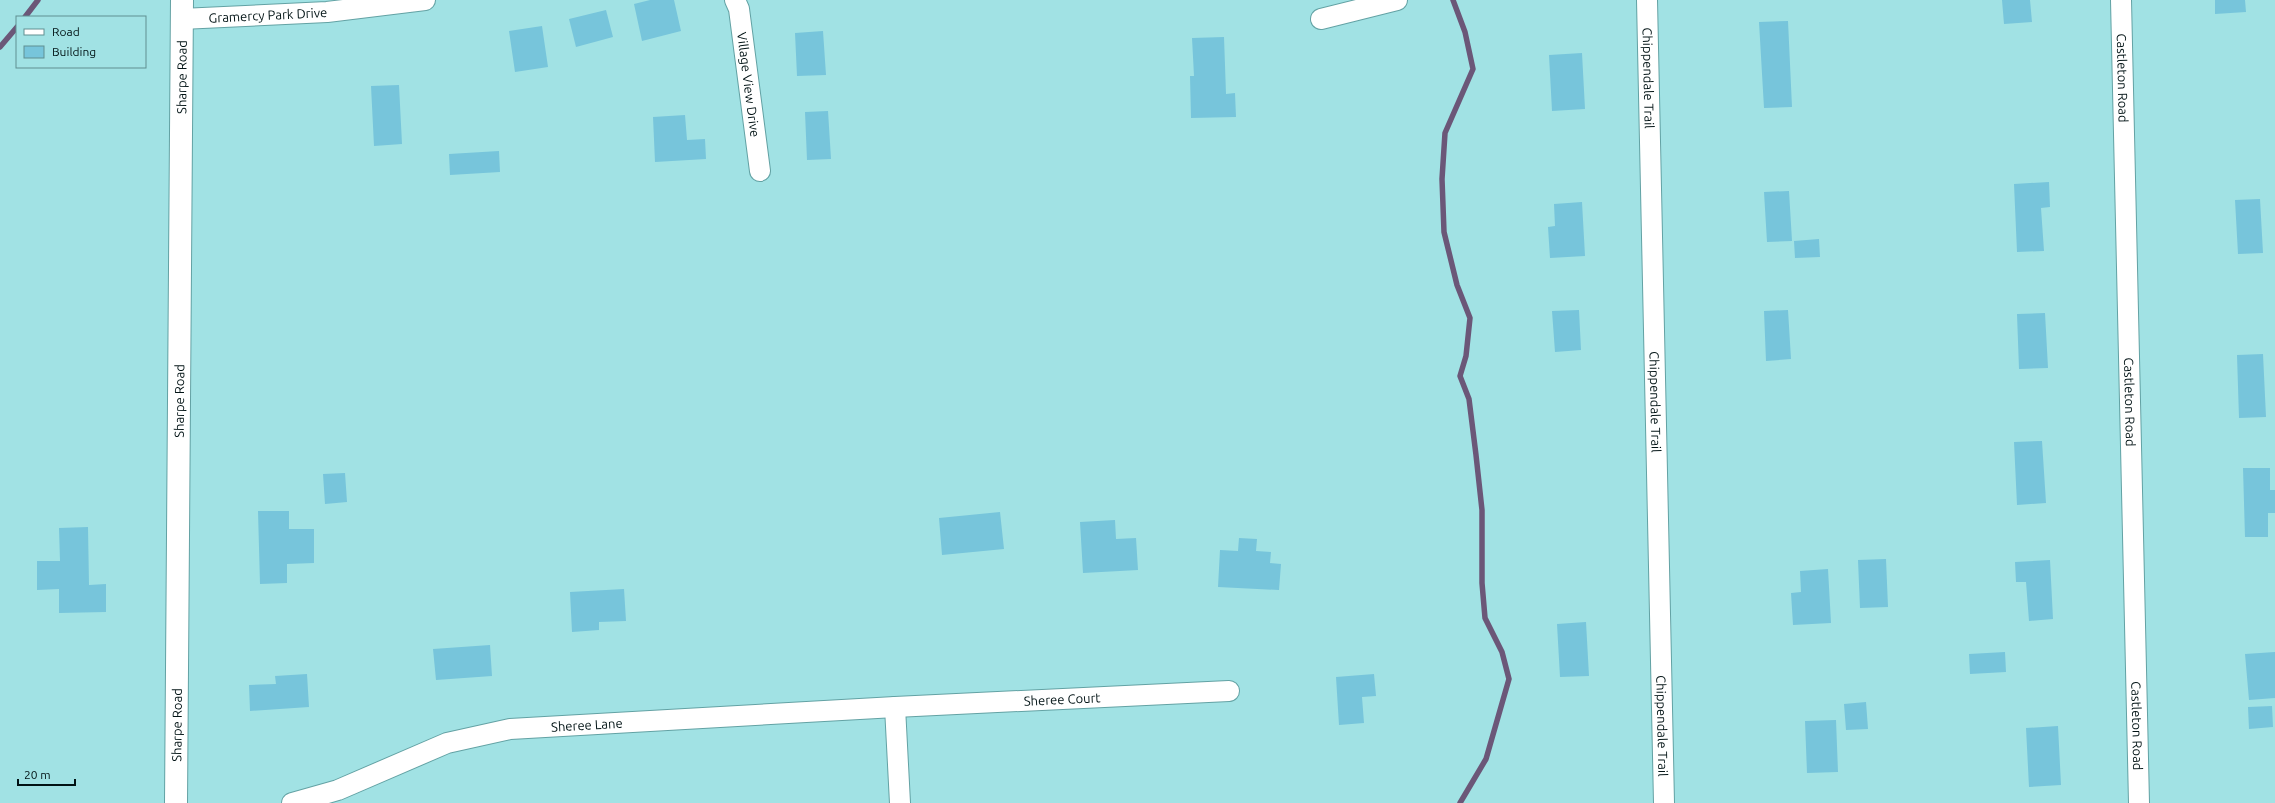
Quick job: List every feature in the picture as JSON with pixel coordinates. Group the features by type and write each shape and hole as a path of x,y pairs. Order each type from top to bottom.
{"street":[{"name":"Gramercy Park Drive","path":"182,10 327,12 425,0"},
{"name":"Village View Drive","path":"735,0 739,9 760,171"},
{"path":"1321,19 1397,0"},
{"name":"Chippendale Trail","path":"1647,0 1664,803"},
{"name":"Castleton Road","path":"2121,0 2139,803"},
{"name":"Sharpe Road","path":"176,803 182,10"},
{"name":"Sheree Court","path":"895,707 1229,691"},
{"path":"895,707 900,803"},
{"name":"Sheree Lane","path":"292,803 338,790 447,743 510,729 895,707"}],"building":[{"path":"650,0 674,0 681,31 642,41 634,4"},
{"path":"2002,0 2030,0 2032,22 2004,24"},
{"path":"2215,0 2245,0 2246,12 2215,14"},
{"path":"606,10 613,37 576,47 569,19"},
{"path":"1788,21 1792,107 1764,108 1759,22"},
{"path":"542,26 548,67 515,72 509,31"},
{"path":"823,31 826,75 797,76 795,33"},
{"path":"1224,37 1226,94 1235,93 1236,117 1191,118 1190,76 1194,76 1192,38"},
{"path":"1582,53 1585,109 1552,111 1549,55"},
{"path":"399,85 402,144 374,146 371,86"},
{"path":"828,111 831,159 807,160 805,112"},
{"path":"685,115 687,140 705,139 706,159 655,162 653,117"},
{"path":"499,151 500,172 450,175 449,154"},
{"path":"2049,182 2050,207 2041,208 2044,251 2017,252 2014,184"},
{"path":"1789,191 1792,241 1767,242 1764,192"},
{"path":"2260,199 2263,253 2238,254 2235,200"},
{"path":"1582,202 1585,256 1550,258 1548,227 1555,226 1554,204"},
{"path":"1819,239 1820,257 1795,258 1794,241"},
{"path":"1579,310 1581,350 1555,352 1552,311"},
{"path":"1788,310 1791,359 1766,361 1764,311"},
{"path":"2045,313 2048,368 2019,369 2017,314"},
{"path":"2263,354 2266,417 2239,418 2237,355"},
{"path":"2042,441 2046,503 2017,505 2014,442"},
{"path":"2243,468 2270,468 2270,490 2275,490 2275,513 2268,513 2268,537 2245,537"},
{"path":"345,473 347,502 325,504 323,474"},
{"path":"258,511 289,511 289,529 314,529 314,563 287,564 287,583 260,584"},
{"path":"1000,512 1004,549 942,555 939,518"},
{"path":"1115,520 1116,539 1136,538 1138,570 1083,573 1080,522"},
{"path":"88,527 89,585 106,584 106,612 59,613 59,589 37,590 37,561 60,561 59,528"},
{"path":"1239,538 1257,539 1256,551 1271,552 1270,563 1281,564 1279,590 1218,587 1220,550 1238,551"},
{"path":"1886,559 1888,607 1860,608 1858,560"},
{"path":"2050,560 2053,619 2029,621 2026,582 2016,582 2015,562"},
{"path":"1828,569 1831,623 1793,625 1791,593 1801,592 1800,571"},
{"path":"624,589 626,621 599,622 599,630 572,632 570,592"},
{"path":"1586,622 1589,676 1560,677 1557,624"},
{"path":"490,645 492,676 436,680 433,649"},
{"path":"2005,652 2006,672 1970,674 1969,654"},
{"path":"2275,652 2275,698 2249,700 2245,654"},
{"path":"307,674 309,707 250,711 249,685 276,684 275,676"},
{"path":"1374,674 1376,696 1362,697 1364,723 1339,725 1336,677"},
{"path":"1866,702 1868,729 1846,730 1844,704"},
{"path":"2272,706 2273,727 2249,729 2248,707"},
{"path":"1836,720 1838,772 1807,773 1805,721"},
{"path":"2058,726 2061,785 2029,787 2026,728"}],"waterway":[{"path":"26,16 38,0"},
{"path":"1453,0 1465,32 1473,69 1445,133 1442,179 1444,232 1457,285 1470,318 1466,356 1460,376 1469,399 1482,510 1482,583 1485,618 1502,652 1509,679 1486,759 1460,803"},
{"path":"0,47 16,28"}]}
